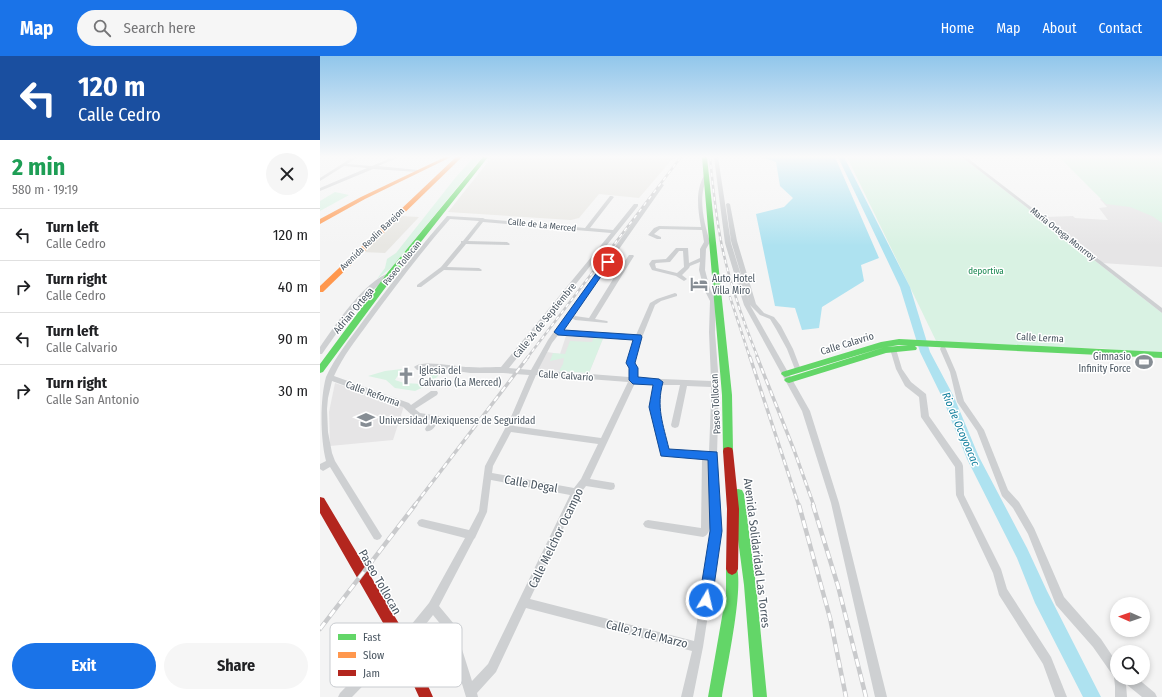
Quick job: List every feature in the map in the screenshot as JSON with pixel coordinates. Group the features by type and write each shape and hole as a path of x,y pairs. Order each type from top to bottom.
{"main road":[{"path":"320,222 384,187"},
{"name":"Avenida Reolin Barejon","path":"320,290 428,187"},
{"name":"Paseo Tollocan","path":"320,370 330,354 391,274 461,187"},
{"name":"Paseo Tollocan","path":"707,187 727,395 727,437 733,509 732,594 715,697"},
{"name":"Calle Calavrio","path":"787,377 798,370 881,345 923,345"},
{"name":"Calle Calavrio","path":"787,377 893,349 923,345"},
{"name":"Calle Lerma","path":"923,345 943,349 1048,351 1162,360"},
{"name":"Calle Lerma","path":"923,345 1162,355"},
{"name":"Avenida Solidaridad Las Torres","path":"727,437 740,504 750,585 760,697"},
{"name":"Paseo Tollocan","path":"320,502 391,623"},
{"name":"Paseo Tollocan","path":"422,687 426,697"}],"street":[{"path":"420,623 433,607 483,512 489,466 510,429 546,349 661,187"},
{"path":"648,524 703,533 706,529 709,455 715,437 715,384 712,332 713,300 707,289 702,270 703,249 707,242 703,229 702,187"},
{"path":"720,187 728,243 747,304 806,411 835,504 881,697"},
{"path":"726,187 734,241 747,289 754,305 762,314 772,318 779,328 790,349 798,370"},
{"name":"María Ortega Monrroy","path":"1002,187 1162,311"},
{"path":"587,230 612,197"},
{"name":"Calle 24 de Septiembre","path":"507,370 636,205"},
{"name":"Calle de La Merced","path":"329,377 364,325 419,252 449,217 615,232 622,227 631,228"},
{"path":"419,286 443,268 483,219"},
{"path":"659,238 652,235 659,227 703,229"},
{"path":"463,242 507,244"},
{"path":"684,279 678,275 654,270 652,264 654,261 667,261 678,249 683,248 686,249 688,253 687,266"},
{"path":"592,320 618,275 631,256"},
{"path":"678,275 687,266 703,258"},
{"path":"687,266 702,270"},
{"path":"443,268 479,270"},
{"name":"Adrian Ortega","path":"320,352 340,324 371,288 379,280 391,274"},
{"path":"600,274 618,275"},
{"path":"633,380 633,368 631,363 638,337 652,304 675,295"},
{"path":"575,318 605,322"},
{"path":"558,332 638,337"},
{"path":"893,349 899,369 908,384 923,396 925,417 959,466 960,495 968,513 976,524 984,546 998,572 1003,591 1047,660 1061,697"},
{"path":"943,349 961,402 980,430 1005,493 1016,505 1032,531 1060,601 1087,631 1110,661"},
{"name":"Calle Calvario","path":"417,366 437,366 470,370 507,370 684,384 715,384"},
{"path":"329,377 324,397 324,426 328,453 331,462 377,536"},
{"name":"Calle Reforma","path":"329,377 406,405 418,416 436,418 429,429"},
{"name":"Calle Melchor Ocampo","path":"471,694 492,668 576,492 584,482 633,380"},
{"path":"659,382 654,396 654,407 665,453 709,455"},
{"path":"675,425 684,384"},
{"path":"410,409 434,392"},
{"path":"510,429 604,442"},
{"name":"Calle 21 de Marzo","path":"524,603 698,647 716,531 709,455"},
{"path":"323,467 331,462"},
{"name":"Calle Degal","path":"487,476 576,492"},
{"path":"584,482 611,486"},
{"path":"422,523 472,535"},
{"path":"433,607 446,623"},
{"path":"687,697 698,647"},
{"path":"462,666 471,694"},
{"path":"1121,697 1122,685"},
{"path":"1136,685 1151,697"},
{"path":"344,697 353,687"}],"shaded area":[{"path":"468,187 648,187 639,198 599,194 579,218 571,220 448,212"},
{"path":"1151,187 1162,187 1162,267 1102,263 1098,258 1045,217 1073,216 1075,218 1108,220 1099,208 1107,207 1100,199 1135,200"},
{"path":"400,216 419,217 385,253 362,252"},
{"path":"567,333 604,336 589,373 538,369 547,352 560,354"},
{"path":"335,383 404,406 393,440 330,446 329,412"}],"green space":[{"path":"448,187 458,187 392,267 377,279 385,268 387,259 396,253"},
{"name":"deportiva","path":"861,187 1000,187 1162,313 1162,354 1098,348 939,347"},
{"path":"1089,187 1162,187 1162,223 1152,216 1130,207 1106,204"},
{"path":"335,192 349,195 320,211 320,201"},
{"path":"595,335 604,336 589,373 559,371 563,364 564,358 550,361 553,353 565,354 570,341 592,342"},
{"path":"402,369 395,380 404,383 422,384 433,373 430,372 431,370 441,371 439,375 428,385 415,391 395,388 386,380 368,376 385,371"}],"water":[{"path":"781,187 848,187 879,258 861,265 864,281 822,307 819,328 802,330 795,308 775,306 756,214 784,207 793,198"}],"waterway":[{"name":"Rio de Ocoyoacac","path":"856,187 905,287 925,352 948,397 973,459 1022,553 1041,597 1092,697"}],"railway":[{"path":"527,358 658,187"},
{"path":"713,187 723,251 730,278 738,305 758,358"},
{"path":"730,297 750,358"},
{"path":"414,506 528,357"},
{"path":"750,357 799,506"},
{"path":"757,357 794,450 814,506"},
{"path":"320,629 415,505"},
{"path":"799,505 830,618 846,697"},
{"path":"813,505 838,586 866,697"}],"traffic: fast":[{"path":"320,370 391,274 461,187"},
{"path":"707,187 727,395 728,451"},
{"path":"785,374 881,345 899,342 1162,355"},
{"path":"789,380 886,350 913,348"},
{"path":"738,494 750,585 760,697"},
{"path":"715,697 732,594 732,569"}],"traffic: slow":[{"path":"320,222 386,187"},
{"path":"320,290 428,187"}],"traffic: jam":[{"path":"728,451 733,509 732,569"},
{"path":"320,502 391,623"},
{"path":"422,687 426,697"}],"place":[{"name":"Auto Hotel Villa Miro","path":"699,284"},
{"name":"Gimnasio Infinity Force","path":"1144,362"},
{"name":"Iglesia del Calvario (La Merced)","path":"406,376"},
{"name":"Universidad Mexiquense de Seguridad","path":"366,420"}],"route":[{"path":"608,262 558,332 638,337 631,363 634,374 633,380 659,382 654,396 654,407 665,453 706,456 713,455 716,531 706,600"}]}
